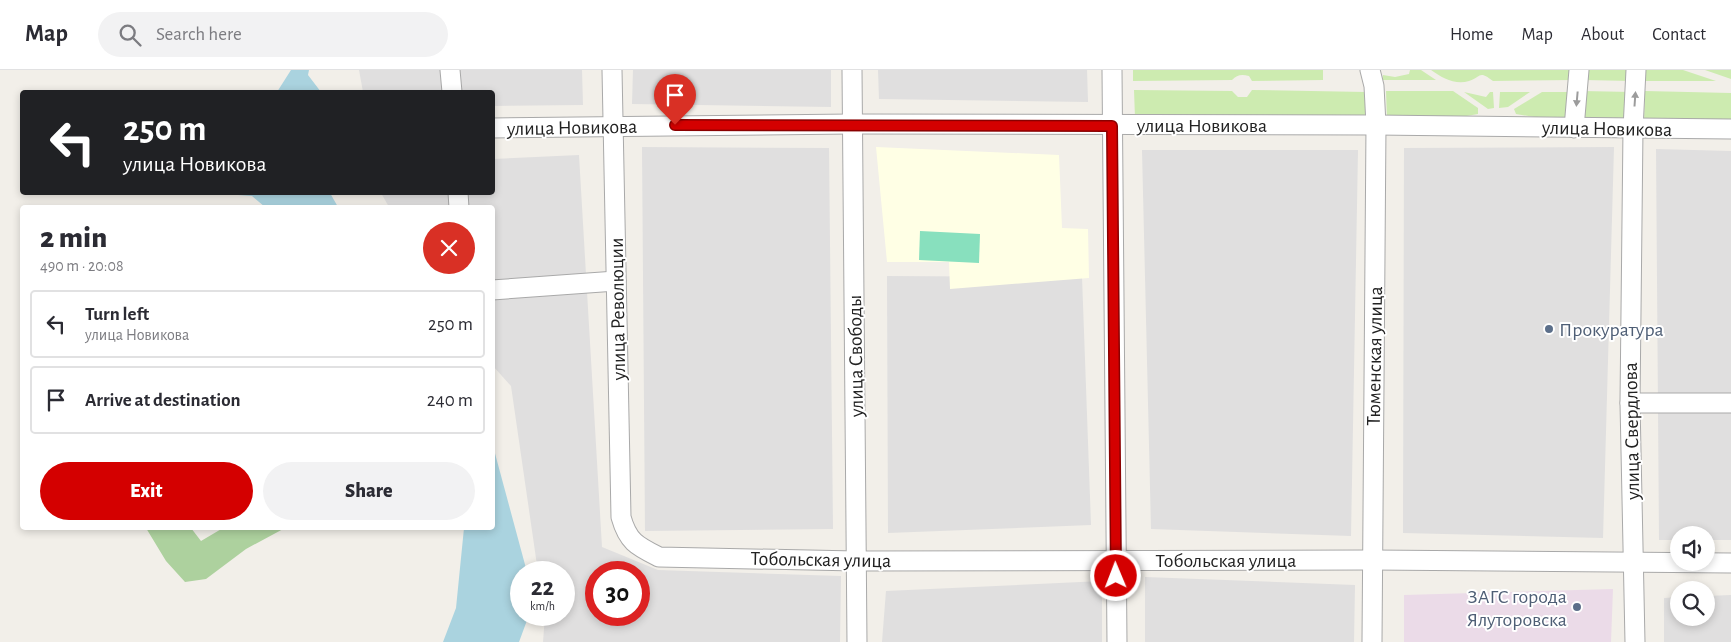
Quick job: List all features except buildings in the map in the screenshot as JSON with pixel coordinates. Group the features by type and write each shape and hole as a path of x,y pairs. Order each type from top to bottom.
{"street":[{"path":"450,70 452,90"},
{"name":"улица Революции","path":"612,70 621,517 625,531 635,545"},
{"name":"улица Свободы","path":"852,70 857,642"},
{"path":"1112,70 1117,642"},
{"name":"Тюменская улица","path":"1370,70 1374,86 1376,125 1372,642"},
{"path":"1574,128 1579,70"},
{"name":"улица Свердлова","path":"1635,642 1630,403 1633,128 1636,70"},
{"name":"улица Новикова","path":"495,128 852,124 1112,126 1376,125 1731,129"},
{"path":"495,290 616,281"},
{"path":"1630,403 1731,403"},
{"name":"Тобольская улица","path":"635,545 659,557 856,560 1115,559 1731,563"}],"shaded area":[{"path":"359,70 441,70 443,90 363,90"},
{"path":"460,70 582,70 583,105 495,106 495,90 462,90"},
{"path":"633,70 831,70 831,107 632,104"},
{"path":"878,70 1087,70 1088,102 879,99"},
{"path":"642,147 829,148 833,529 645,531"},
{"path":"876,147 1059,155 1062,228 1088,229 1089,278 950,289 949,262 887,262"},
{"path":"1614,147 1603,538 1403,533 1404,148"},
{"path":"1656,149 1731,151 1731,540 1715,540 1715,526 1670,526 1670,540 1659,540"},
{"path":"1142,150 1358,150 1351,536 1151,529"},
{"path":"579,155 602,547 636,561 585,561 585,626 650,626 650,567 658,570 841,576 840,642 543,642 544,626 575,626 575,561 536,561 511,386 495,368 495,205 388,205 382,195 495,195 495,159"},
{"path":"887,276 1082,277 1091,525 888,533"},
{"path":"1145,577 1355,585 1354,642 1145,642"},
{"path":"1102,581 1102,642 882,642 886,591"},
{"path":"1613,589 1611,642 1404,642 1404,595"},
{"path":"1731,595 1731,642 1664,642 1664,598 1670,598 1670,626 1715,626 1715,596"}],"green space":[{"path":"1133,70 1323,70 1323,80 1252,81 1249,76 1241,75 1232,80 1133,81"},
{"path":"1410,70 1421,70 1436,80 1382,80 1383,75 1395,77 1409,74"},
{"path":"1431,70 1574,70 1575,80 1493,81 1480,75 1469,81 1459,82 1444,78"},
{"path":"1584,70 1632,70 1632,81 1584,80"},
{"path":"1646,70 1683,70 1716,81 1646,81"},
{"path":"1705,70 1731,70 1731,79"},
{"path":"1134,90 1232,91 1238,97 1247,97 1252,90 1366,92 1366,114 1360,118 1135,118"},
{"path":"1386,91 1453,91 1478,108 1478,114 1450,119 1387,119"},
{"path":"1582,91 1632,92 1629,121 1585,120 1582,115"},
{"path":"1645,91 1731,93 1731,121 1644,121"},
{"path":"1464,92 1486,97 1490,92 1493,92 1494,108 1488,109"},
{"path":"1500,92 1530,92 1508,107 1499,108"},
{"path":"1542,92 1574,92 1573,118 1552,120 1516,114 1514,109"},
{"path":"920,231 980,234 979,263 919,260"},
{"path":"147,530 193,530 201,541 220,530 281,530 246,549 206,579 185,582 166,561"}],"water":[{"path":"291,70 309,70 308,75 319,90 278,90"},
{"path":"238,195 331,195 337,205 263,205 252,196"},
{"path":"495,453 524,561 510,561 510,626 525,626 519,642 443,642 456,608 464,530 495,530"}],"place":[{"name":"Прокуратура","path":"1549,329"},
{"name":"ЗАГС города Ялуторовска","path":"1577,607"}],"route":[{"path":"675,125 1112,126 1116,576"}]}
